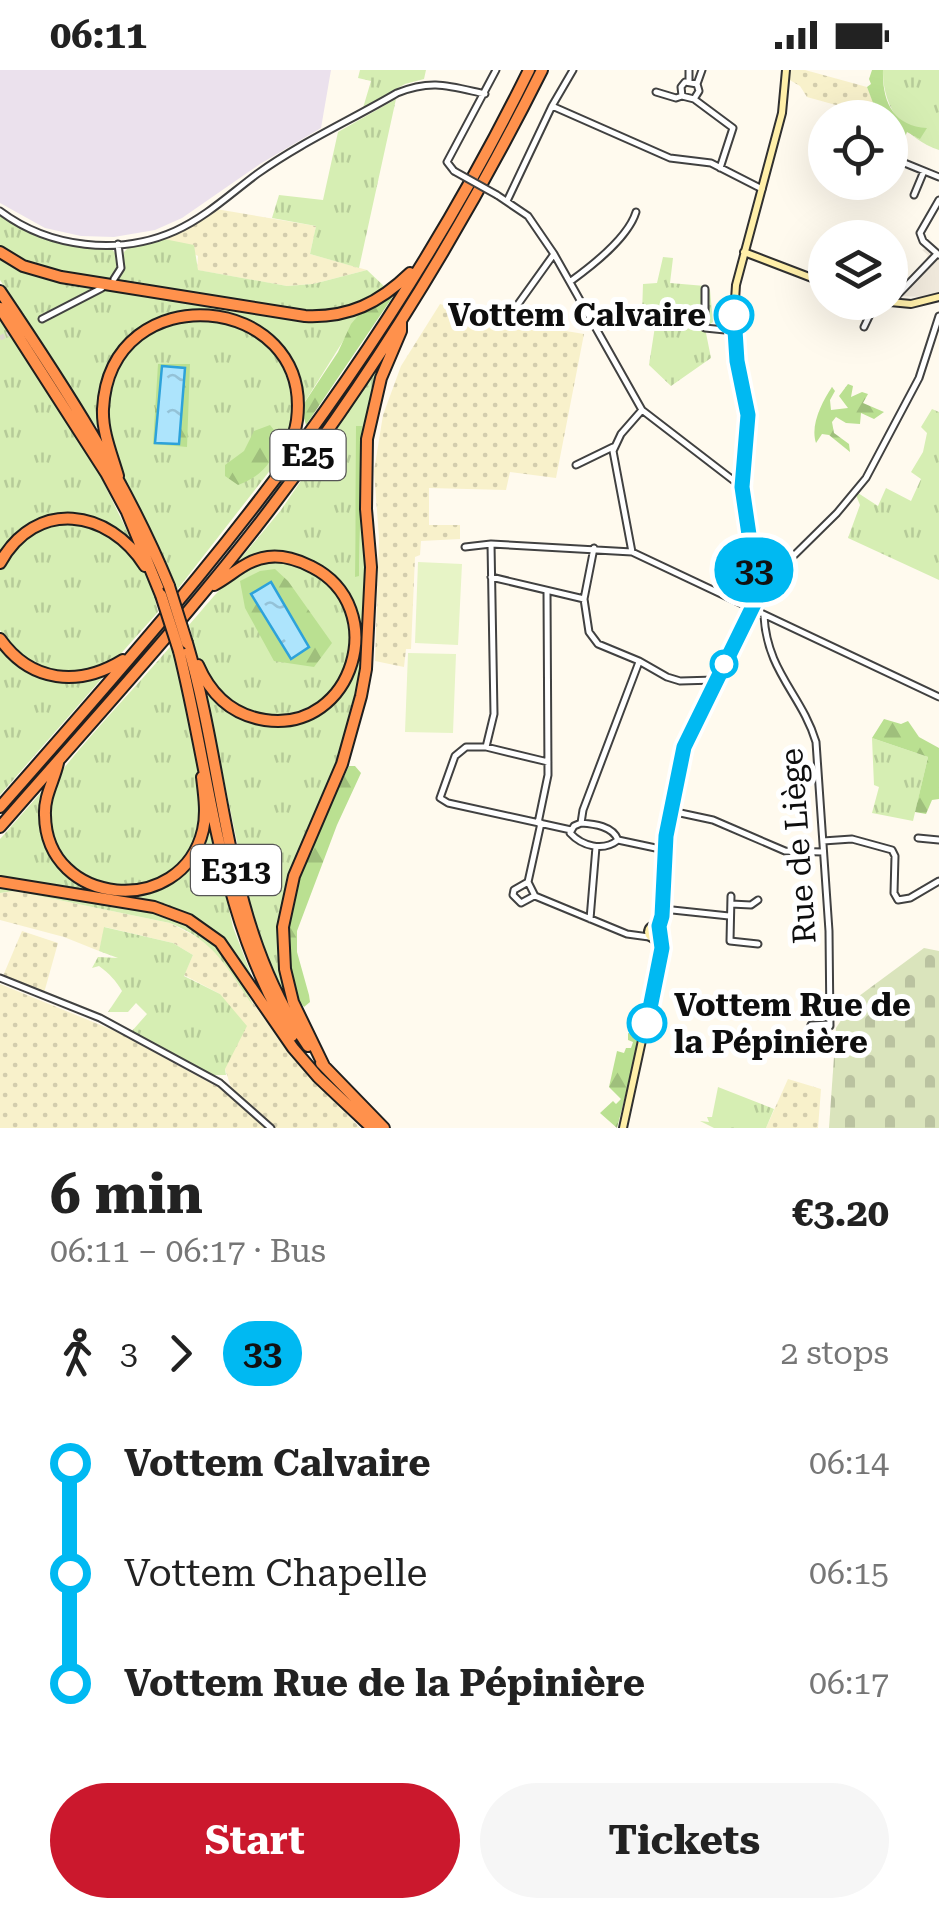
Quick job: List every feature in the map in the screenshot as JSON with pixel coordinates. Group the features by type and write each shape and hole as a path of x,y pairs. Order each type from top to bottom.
{"highway":[{"name":"E25","path":"0,806 136,651 277,477 374,339 419,267 530,70"},
{"name":"E25","path":"0,828 263,519 401,318 456,230 542,70"},
{"path":"0,252 24,266 61,277 326,317 361,309 396,288 419,267"},
{"name":"E313","path":"0,291 118,476 186,650 251,932 279,1000 324,1066 384,1128"},
{"name":"E313","path":"0,308 106,473 162,588"},
{"path":"118,476 103,413 114,365 151,326 169,318 202,313 218,314 250,326 268,340 290,373 298,406 297,420 277,477"},
{"path":"324,1066 293,1002 285,969 283,927 294,876 342,764 361,696 371,566 366,508 368,438 381,378 402,331 401,318"},
{"path":"0,562 26,532 50,522 76,518 100,523 124,538 162,588"},
{"path":"186,650 226,705 241,714 272,721 308,715 324,705 337,693 353,666 357,634 351,608 333,582 308,564 269,557 251,561 209,586"},
{"path":"0,639 29,668 46,676 70,679 92,676 136,651"},
{"name":"E313","path":"186,650 230,890 247,949 274,1007 332,1090 372,1128"},
{"path":"59,760 48,789 45,816 57,856 66,868 94,886 116,892 132,891 174,876 198,846 205,820 203,751"},
{"path":"0,882 154,907 204,928 229,953 256,999 293,1048 332,1090"}],"street":[{"path":"496,70 447,162 454,171 528,216 571,281 642,410 742,487"},
{"path":"507,201 573,70"},
{"path":"682,96 681,87 688,81 689,70"},
{"path":"694,99 702,70"},
{"path":"622,1128 662,948 659,926 665,850 684,747 753,609 758,591 742,487 748,415 737,361 736,285 782,113 786,70"},
{"path":"688,81 697,84"},
{"path":"0,211 28,228 74,243 118,244 166,234 186,226 258,174 397,93 420,84 442,84 484,94"},
{"path":"656,92 694,99 733,128 720,168"},
{"path":"552,106 653,152 704,161 762,189"},
{"path":"908,164 939,177"},
{"path":"914,195 924,171"},
{"path":"908,287 938,255 920,234 939,200"},
{"path":"571,281 596,262 635,219 636,212"},
{"path":"114,279 120,268 118,244"},
{"path":"744,252 808,276"},
{"path":"511,314 554,254"},
{"path":"42,319 102,288"},
{"path":"705,289 705,328 735,330"},
{"path":"908,303 939,298"},
{"path":"758,591 837,513 866,478 919,378 939,316"},
{"path":"864,327 867,320"},
{"path":"576,465 614,447 642,410"},
{"path":"614,447 632,552"},
{"path":"486,748 494,714 492,544"},
{"path":"465,546 632,552 939,698"},
{"path":"594,548 584,599 590,632 598,644 667,678 715,680"},
{"path":"491,577 584,599"},
{"path":"547,591 548,783 528,882 535,896 627,934 659,938"},
{"name":"Rue de Liège","path":"764,615 774,664 816,742 830,1025 811,1025 806,1043 801,1046"},
{"path":"548,762 470,746 458,752 442,802 570,830 581,823 639,661"},
{"path":"671,811 713,820 785,851 824,852"},
{"path":"581,823 608,830 618,840 665,850"},
{"path":"570,830 575,838 596,846 610,846 618,840"},
{"path":"918,838 939,840"},
{"path":"823,841 852,839 892,850 894,893 898,900 910,898 939,880"},
{"path":"590,918 596,846"},
{"path":"528,882 514,890 516,900 521,903 535,896"},
{"path":"758,900 751,906 731,900 730,916 731,942 758,944"},
{"path":"663,909 730,916"},
{"path":"649,936 650,926 659,926"},
{"path":"0,978 100,1018 220,1083 271,1128"}],"shaded area":[{"path":"0,70 331,70 321,128 182,218 155,230 114,237 81,236 45,228 0,203"},
{"path":"789,70 805,70 867,87 872,100 818,100 807,97 800,86 788,79"},
{"path":"216,209 316,226 310,254 367,270 313,284 287,286 197,270 198,256 164,239"},
{"path":"927,248 939,257 939,292 925,297 908,296 908,282 928,255 922,250"},
{"path":"440,304 489,319 496,330 506,321 584,334 556,478 510,472 506,490 429,488 429,525 460,525 460,539 421,541 420,555 415,557 411,649 406,649 404,667 375,661 379,538 374,471 383,415 401,366"},
{"path":"15,891 170,923 206,942 221,957 286,1050 360,1128 275,1128 232,1090 225,1069 220,994 184,975 193,955 173,943 105,927 99,951 0,920 0,893"},
{"path":"22,931 58,943 44,993 3,976"},
{"path":"0,984 115,1031 225,1091 269,1128 0,1128"},
{"path":"788,1079 821,1089 818,1128 766,1128"}],"green space":[{"path":"360,70 426,70 424,79 405,84 363,108 371,81 358,78"},
{"path":"872,70 883,70 887,100 872,100 867,87 871,84"},
{"path":"883,70 939,70 939,150 908,131 908,100 888,100"},
{"path":"396,99 359,268 310,254 316,226 272,218 279,195 323,200 338,132"},
{"path":"908,124 927,128 920,139 908,133"},
{"path":"0,216 53,240 111,248 117,272 111,279 82,275 13,254 0,247"},
{"path":"164,239 194,245 198,270 287,286 313,284 367,270 387,289 349,306 308,312 118,281 124,252 129,247"},
{"path":"0,255 97,287 40,315 43,321 106,289 309,319 362,311 301,408 296,378 252,323 235,315 200,310 168,317 121,351 97,428 0,280"},
{"path":"663,257 673,258 670,283 705,286 710,290 713,322 705,328 711,358 671,386 649,365 656,320 642,314 643,284 657,283"},
{"path":"394,295 306,425 301,408 338,352 351,324 362,311"},
{"path":"191,318 232,323 256,336 282,367 292,405 285,445 275,464 177,590 117,459 108,410 119,370 133,348 153,333"},
{"path":"0,319 97,469 132,541 99,520 63,514 29,524 0,551"},
{"path":"389,352 370,413 369,566 361,673 343,749 296,858 282,905 280,924 293,1012 253,918 204,685 234,714 275,725 300,721 322,711 339,696 352,676 359,655 360,632 355,608 335,579 309,562 262,559 236,564 281,510","holes":["357,426 362,427 359,575 355,576"]},
{"path":"158,364 190,364 187,447 153,444"},
{"path":"848,384 853,386 851,397 862,392 868,394 863,403 884,412 874,419 861,413 860,424 836,417 832,422 834,433 849,444 850,452 829,435 822,434 816,443 815,436 818,414 832,387 835,391 830,400 831,410 848,408 839,396"},
{"path":"932,409 939,412 939,580 848,538 860,505 858,493 878,506 886,488 911,501 921,479 911,472 923,452 927,433 921,427"},
{"path":"270,425 278,435 266,467 238,485 225,476 225,465 244,451 254,431"},
{"path":"356,426 362,426 359,576 355,577"},
{"path":"60,522 95,525 131,550 152,585 158,612 117,658 90,672 54,673 18,655 0,630 0,566 25,536"},
{"path":"286,562 318,576 341,601 353,632 350,661 336,685 315,704 288,714 259,713 231,701 206,675 189,625 230,580 254,567"},
{"path":"418,562 462,564 458,645 415,643"},
{"path":"275,569 332,643 314,667 274,661 245,608 240,581"},
{"path":"0,645 22,667 46,680 73,683 104,676 0,795"},
{"path":"170,647 199,765 201,827 190,853 171,872 148,883 123,886 98,882 76,870 60,851 51,823 51,794 60,773"},
{"path":"408,653 456,654 453,733 405,732"},
{"path":"884,719 901,724 908,721 919,737 939,748 939,799 932,800 926,814 915,812 928,757 872,738"},
{"path":"872,738 928,757 913,821 872,813 879,787 874,785"},
{"path":"349,766 355,766 361,773 297,931 297,952 310,1002 304,1007 290,964 292,911 315,837"},
{"path":"44,789 44,829 57,860 81,881 110,893 142,893 172,881 195,855 209,816 233,927 258,992 226,945 155,906 0,879 0,839"},
{"path":"0,886 116,903 175,921 219,948 254,1007 210,948 170,923 15,891 0,893"},
{"path":"104,927 173,943 193,955 184,976 220,994 247,1026 225,1069 226,1075 210,1075 132,1031 147,1014 136,1003 128,1012 108,1012 122,991 103,969 92,968 98,957 118,958 99,951"},
{"path":"924,948 939,951 939,1128 829,1128 836,1028 855,999"},
{"path":"644,1010 617,1128 600,1113 621,1099 609,1087 617,1051 624,1053 631,1048 633,1042 628,1040 628,1033 638,1035"},
{"path":"718,1087 774,1109 766,1128 714,1128 700,1121 709,1122 707,1117 712,1117"}],"water":[{"path":"162,366 185,368 179,444 155,443"},
{"path":"271,582 309,647 291,659 251,594"}],"tunnel":[{"path":"0,338 15,331"}],"bus line":[{"name":"33","path":"647,1023 662,948 659,926 666,836 680,760 695,719 758,596 742,487 748,415 737,361 734,315"}],"place":[{"name":"Vottem Calvaire","path":"734,315"},
{"name":"Vottem Rue de la Pépinière","path":"647,1023"}]}
